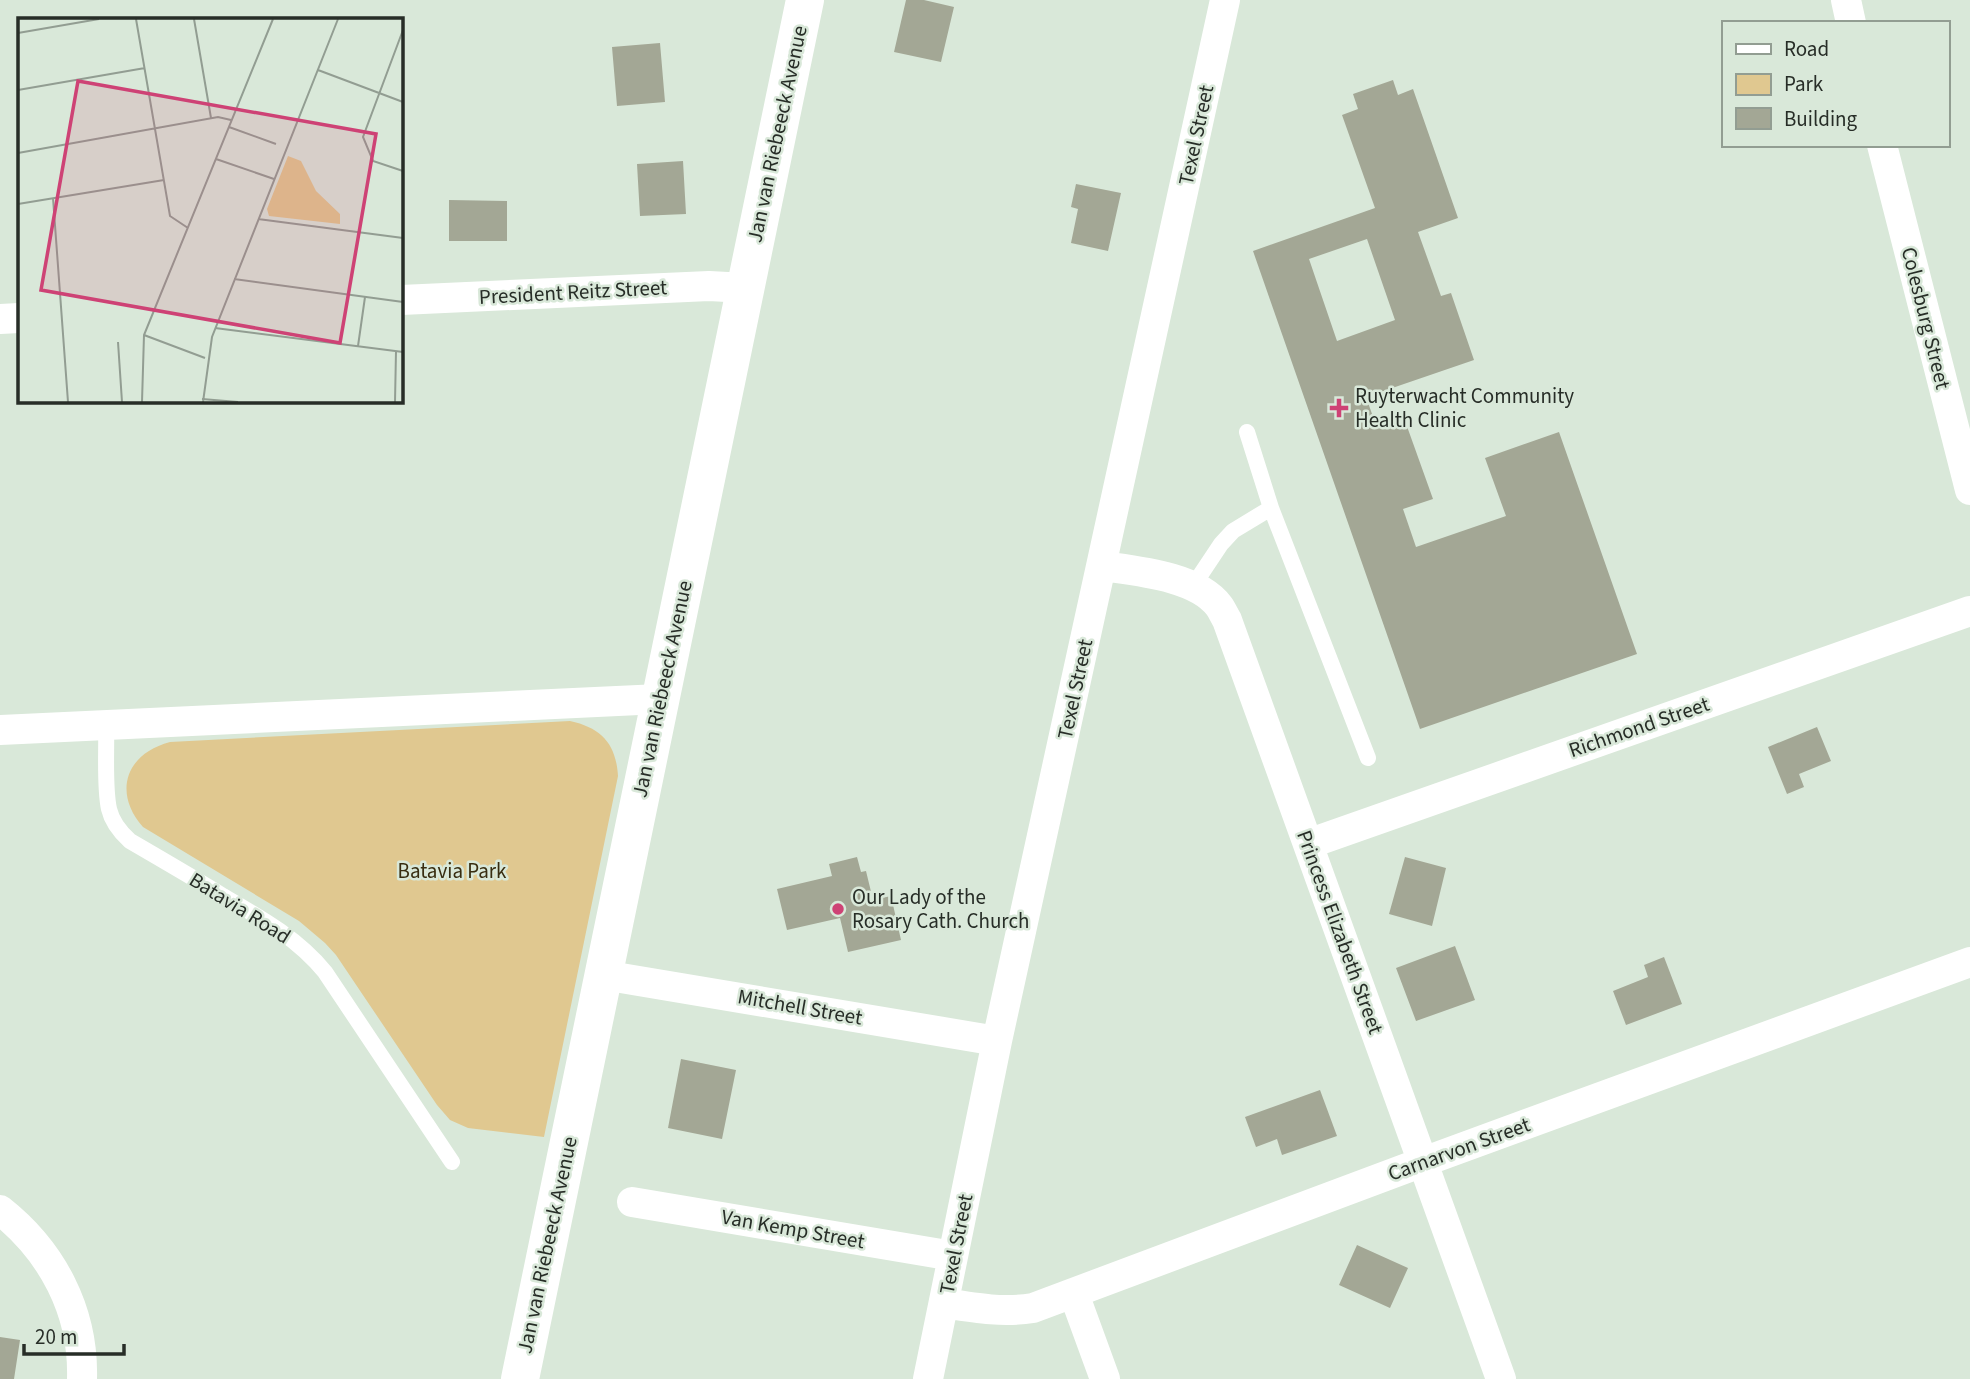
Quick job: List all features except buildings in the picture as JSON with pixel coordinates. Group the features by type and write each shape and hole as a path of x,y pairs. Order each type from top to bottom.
{"street":[{"name":"Jan van Riebeeck Avenue","path":"520,1379 805,0"},
{"name":"Texel Street","path":"928,1379 997,1041 1225,0"},
{"path":"1846,0 1851,21"},
{"name":"Colesburg Street","path":"1883,147 1970,490"},
{"name":"President Reitz Street","path":"402,300 709,286 746,288"},
{"path":"0,319 18,318"},
{"name":"Princess Elizabeth Street","path":"1102,566 1147,573 1193,586 1205,592 1218,604 1227,620 1501,1379"},
{"name":"Richmond Street","path":"1308,844 1970,611"},
{"path":"0,730 660,699"},
{"name":"Carnarvon Street","path":"944,1303 983,1310 1012,1311 1033,1308 1970,962"},
{"name":"Mitchell Street","path":"603,975 997,1041"},
{"name":"Van Kemp Street","path":"632,1202 953,1256"},
{"path":"0,1210 37,1244 66,1293 76,1320 81,1348 82,1379"},
{"path":"1074,1294 1105,1379"}],"lane":[{"path":"1247,432 1271,508 1368,758"},
{"path":"1193,586 1233,531 1271,508"},
{"name":"Batavia Road","path":"106,725 109,810 121,833 302,946 326,972 452,1162"}],"green space":[{"name":"Batavia Park","path":"570,721 591,728 605,739 614,755 618,776 544,1137 468,1128 450,1120 325,943 299,921 143,827 128,801 128,776 134,765 155,748 170,742"}],"place":[{"name":"Ruyterwacht Community Health Clinic","path":"1339,408"},
{"name":"Our Lady of the Rosary Cath. Church","path":"838,909"}]}
